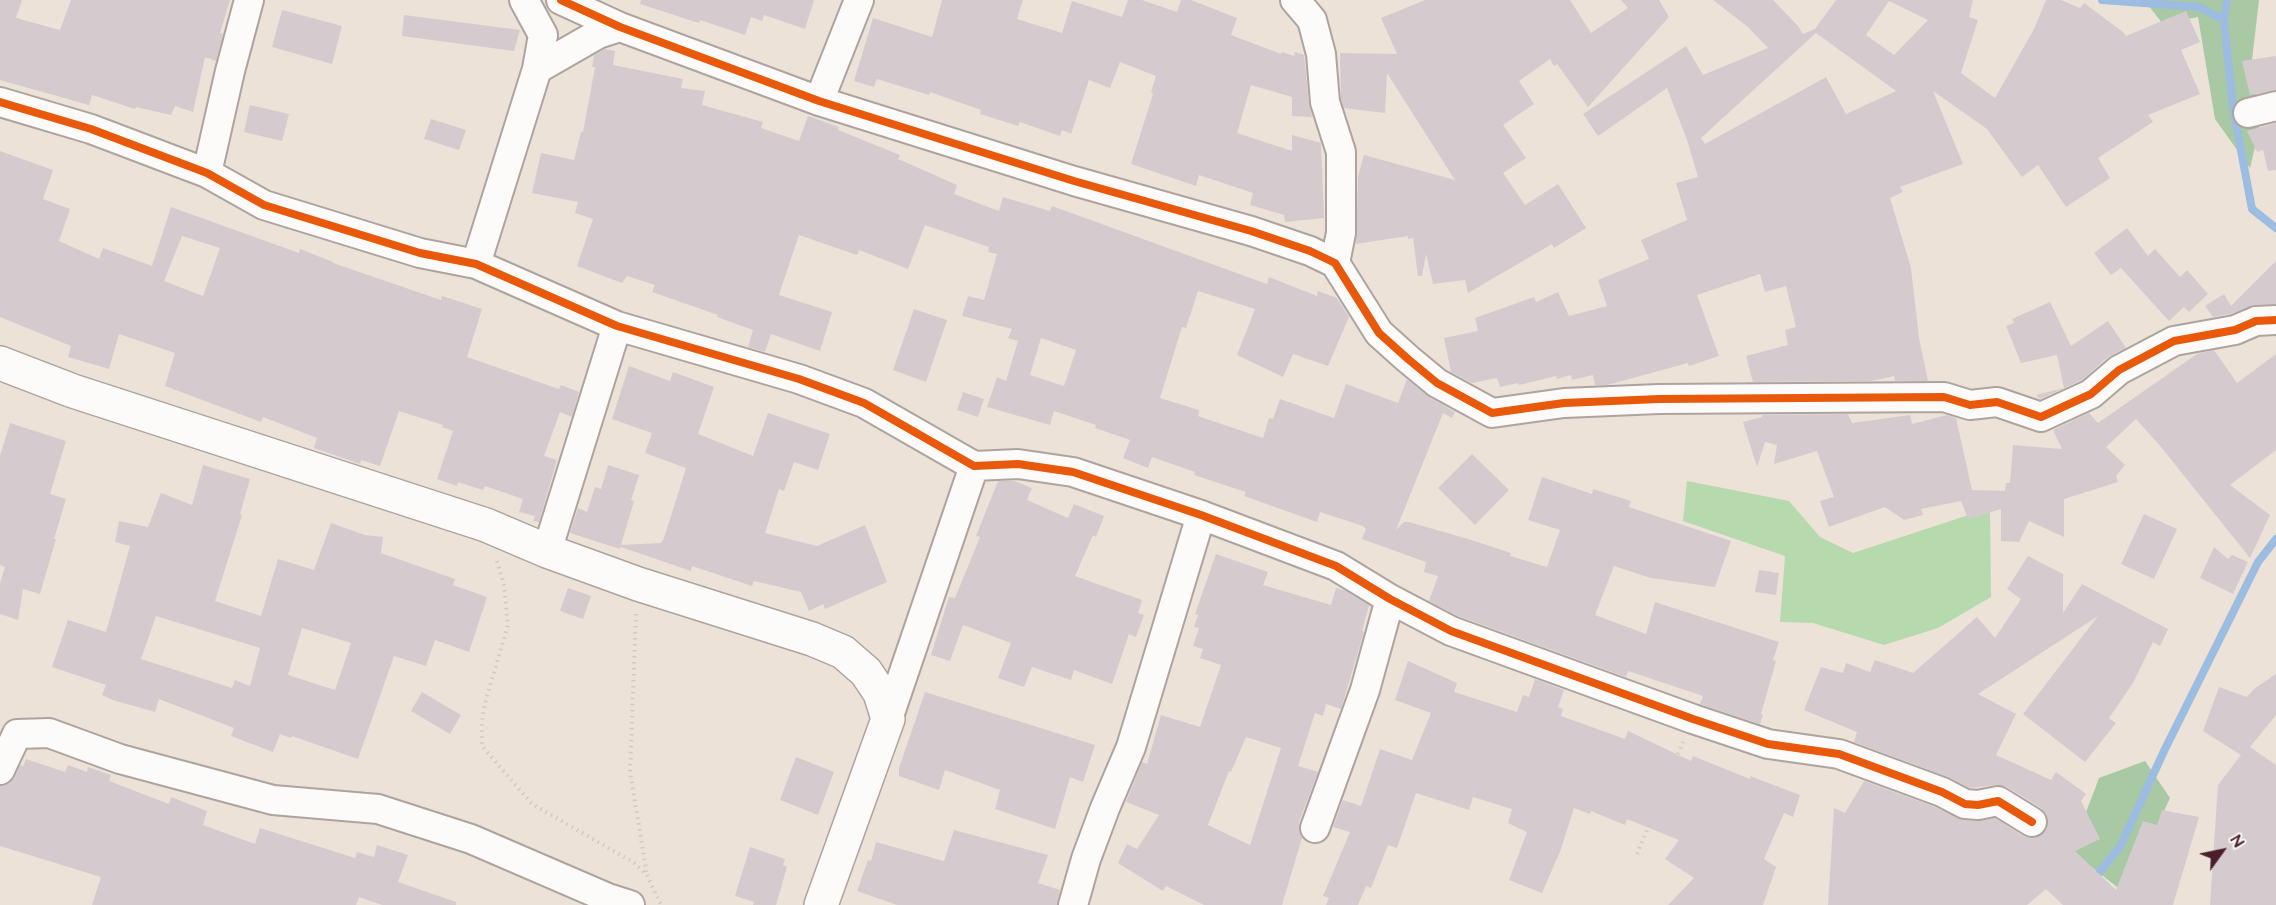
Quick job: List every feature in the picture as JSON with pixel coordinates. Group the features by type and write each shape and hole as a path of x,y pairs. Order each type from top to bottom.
{"street":[{"path":"207,173 230,70 249,0"},
{"path":"476,264 537,69 543,35 524,0"},
{"path":"561,0 620,27 819,101 1074,181 1251,231 1310,251 1335,263 1379,333 1437,383 1492,413 1564,403 1659,399 1944,397 1970,405 1997,402 2041,417 2091,394 2119,370 2174,341 2235,330 2256,321 2276,320"},
{"path":"819,101 859,0"},
{"path":"1295,0 1312,20 1321,54 1325,102 1341,152 1341,233 1335,263"},
{"path":"537,69 598,34 620,27"},
{"path":"0,102 91,129 207,173 264,205 420,253 476,264 617,326 714,356 800,379 853,399 974,466 1018,464 1073,472 1201,515 1336,566 1390,599 1451,631 1768,744 1839,754 1942,792 1965,804 1978,805 1998,801 2032,822"},
{"path":"2248,113 2276,106"},
{"path":"547,551 617,326"},
{"path":"0,363 72,391 486,525 547,551 638,584 812,639 843,652 866,672 880,693 888,719"},
{"path":"821,905 888,719 974,466"},
{"path":"1073,905 1086,859 1105,807 1131,747 1201,515"},
{"path":"1315,828 1365,690 1390,599"},
{"path":"0,770 17,734 49,733 120,759 273,800 378,809 471,839 608,898 630,905"}],"path":[{"path":"486,525 504,585 508,625 486,699 482,720 482,746 532,804 633,862 647,876 662,905"},
{"path":"638,584 630,771 647,876"},
{"path":"1637,854 1693,719"}],"green space":[{"path":"2144,0 2259,0 2252,60 2259,130 2250,168 2215,119 2198,17 2163,24"},
{"path":"1687,481 1789,501 1820,537 1853,553 1990,508 1991,597 1938,628 1884,645 1813,623 1780,622 1785,556 1683,521"},
{"path":"2145,761 2170,798 2126,894 2066,847 2082,823 2099,778"}],"building":[{"path":"0,0 22,0 16,18 60,30 71,0 230,0 220,33 223,34 216,61 205,57 193,112 175,106 171,115 136,107 135,109 92,95 89,105 0,80"},
{"path":"641,0 814,0 805,29 764,15 762,21 751,17 745,35 640,4"},
{"path":"942,0 1023,0 1017,19 1062,33 1072,1 1122,17 1128,0 1142,0 1177,12 1181,0 1191,0 1237,18 1231,35 1281,54 1282,52 1294,56 1295,52 1304,55 1312,117 1292,116 1292,97 1251,85 1237,133 1292,151 1292,135 1321,143 1324,218 1285,222 1284,215 1250,205 1253,193 1199,175 1196,186 1131,164 1153,94 1151,92 1156,76 1120,62 1110,88 1089,80 1071,134 1062,130 1060,136 1020,122 1018,126 980,114 981,110 930,92 929,95 877,79 874,87 854,81 873,18 932,37"},
{"path":"1425,0 1570,0 1591,33 1628,8 1621,0 1659,0 1669,17 1588,107 1557,64 1554,66 1550,59 1519,81 1534,104 1503,125 1526,158 1503,173 1525,205 1558,184 1586,228 1554,248 1552,244 1468,293 1465,280 1433,284 1426,254 1422,276 1418,276 1413,238 1408,239 1408,236 1356,244 1358,176 1364,155 1455,180 1387,73 1385,113 1344,108 1341,99 1340,53 1397,54 1381,18"},
{"path":"1713,0 1773,0 1803,34 1815,29 1836,0 1973,0 1969,17 1978,20 1961,73 1995,98 2034,29 2046,0 2061,0 2080,8 2084,3 2126,36 2186,11 2200,42 2181,50 2200,94 2148,115 2153,122 2098,158 2110,178 2066,207 2038,165 2022,177 1987,129 1933,91 1963,164 1900,187 1903,192 1890,198 1911,268 1919,338 1928,381 1895,381 1894,376 1871,381 1753,382 1746,356 1788,345 1785,330 1796,327 1786,286 1765,292 1760,274 1697,295 1719,356 1689,366 1688,363 1607,385 1595,385 1593,375 1572,380 1571,375 1500,387 1497,378 1472,383 1451,372 1444,338 1478,331 1475,318 1534,297 1536,302 1558,292 1569,316 1607,306 1598,280 1649,259 1641,240 1687,220 1676,183 1698,177 1667,88 1598,136 1583,114 1686,46 1703,75 1768,48 1748,27","holes":["1889,1 1928,20 1894,55 1866,35","1816,33 1896,91 1846,114 1826,77 1705,144 1701,138"]},
{"path":"282,10 342,26 332,64 272,47"},
{"path":"404,15 520,30 514,51 402,36"},
{"path":"605,49 615,51 613,65 683,79 681,88 705,91 702,105 763,122 761,128 799,141 808,116 839,127 838,130 900,155 898,159 957,185 954,194 999,211 1003,197 1050,211 1052,206 1267,284 1269,277 1317,296 1318,291 1337,298 1349,317 1328,366 1293,354 1283,377 1237,355 1255,309 1198,291 1186,328 1182,327 1160,398 1199,410 1198,416 1263,438 1269,418 1273,419 1280,399 1334,418 1346,384 1398,403 1407,379 1429,397 1455,412 1452,418 1443,413 1396,530 1404,522 1409,522 1511,553 1510,556 1547,567 1560,530 1528,520 1542,477 1592,494 1593,489 1631,501 1629,507 1731,541 1715,587 1651,578 1614,566 1595,615 1646,634 1655,602 1779,642 1760,724 1700,704 1703,696 1628,671 1626,677 1458,616 1429,601 1438,576 1424,572 1426,562 1362,539 1366,529 1363,526 1320,512 1317,522 1244,496 1246,492 1194,475 1195,472 1152,457 1148,468 1123,458 1130,440 1095,428 1096,425 1054,411 1050,425 987,407 997,377 1006,381 1018,341 1008,338 1012,329 962,316 968,296 984,300 997,254 988,252 989,247 925,225 908,269 859,250 857,255 799,235 779,295 832,312 820,351 771,334 765,352 748,347 753,330 652,292 655,285 627,276 622,283 577,266 593,219 575,213 578,202 532,193 541,153 574,160 581,132 583,132 595,67 592,67 594,55","holes":["1041,338 1076,350 1064,386 1030,375"]},
{"path":"2276,56 2276,90 2250,95 2242,61"},
{"path":"250,105 289,114 282,141 244,132"},
{"path":"431,119 466,130 459,150 424,139"},
{"path":"2276,123 2276,170 2268,171 2263,150 2257,152 2247,131"},
{"path":"0,151 53,170 43,199 70,209 59,241 99,259 103,248 152,266 171,207 299,253 300,249 333,263 441,300 442,296 482,309 467,357 559,389 561,385 579,392 572,417 560,412 544,456 557,460 539,522 533,521 535,516 519,512 523,499 485,486 483,490 458,482 457,486 437,479 453,431 442,427 443,425 399,411 380,466 361,460 360,464 314,448 317,438 263,417 261,422 165,386 175,353 119,334 109,369 68,357 71,346 0,317","holes":["182,236 220,248 203,296 164,281"]},
{"path":"2127,228 2148,256 2155,249 2180,277 2187,270 2208,294 2189,312 2184,307 2169,321 2121,268 2111,275 2094,253"},
{"path":"2276,261 2276,304 2255,305 2213,317 2205,306 2224,294 2231,306"},
{"path":"2050,302 2071,346 2108,321 2126,348 2108,357 2082,380 2040,399 2036,395 2064,388 2057,355 2021,363 2006,326 2014,323 2012,319"},
{"path":"914,309 947,320 926,382 893,370"},
{"path":"2214,350 2237,383 2276,354 2276,450 2230,485 2270,515 2250,558 2136,419 2106,447 2125,465 2116,476 2118,482 2064,499 2064,537 2029,521 2019,542 2001,541 2001,509 1968,519 1961,501 1921,509 1923,515 1904,520 1885,507 1829,527 1820,501 1834,497 1817,451 1774,464 1777,445 1765,442 1757,467 1743,422 1762,417 1762,415 1848,414 1852,423 1910,415 1912,424 1947,415 1956,418 1972,490 2005,491 2006,483 2010,483 2013,445 2062,449 2053,430 2089,413 2098,423 2197,354"},
{"path":"629,366 670,381 673,372 714,387 698,434 753,456 768,413 830,434 818,470 794,462 784,491 779,489 765,533 817,546 865,525 887,582 825,609 823,604 809,611 801,592 754,581 752,586 692,566 691,571 621,547 620,549 570,533 578,508 587,512 595,487 601,489 608,465 639,475 621,545 661,543 664,538 686,468 645,453 652,433 612,419"},
{"path":"963,392 984,399 978,417 957,410"},
{"path":"10,423 66,441 50,494 66,499 54,539 56,539 40,594 23,589 18,620 0,614 0,583 5,567 0,565 0,456"},
{"path":"1472,454 1509,490 1475,525 1438,488"},
{"path":"203,465 250,479 240,514 242,515 215,601 261,616 278,559 314,570 331,523 365,535 383,537 381,553 455,579 453,585 487,597 469,652 435,640 426,666 394,656 358,759 280,734 273,752 231,736 234,728 159,699 155,712 113,700 102,695 106,685 52,667 68,620 106,632 130,546 115,542 119,521 148,527 161,493 192,505","holes":["156,616 260,648 250,686 235,680 232,688 141,659","302,628 351,643 335,690 288,675"]},
{"path":"998,481 1014,481 1032,488 1027,500 1068,518 1074,504 1104,516 1096,537 1093,535 1075,576 1142,600 1138,613 1144,615 1136,637 1129,634 1112,684 1074,670 1071,680 1032,667 1024,687 998,678 1011,643 963,625 950,661 931,655 949,597 955,598 980,537 976,536"},
{"path":"2144,514 2177,529 2154,579 2121,564"},
{"path":"2214,547 2228,559 2232,555 2248,562 2233,594 2200,578"},
{"path":"1216,554 1268,572 1263,585 1331,605 1336,588 1346,591 1369,605 1362,631 1364,632 1341,709 1326,704 1323,716 1315,713 1298,766 1318,772 1299,822 1302,838 1282,905 1204,905 1166,886 1163,891 1118,863 1127,844 1137,849 1159,815 1126,802 1142,762 1147,764 1161,715 1200,727 1221,665 1200,658 1203,649 1193,646 1199,628 1194,627 1198,615 1195,614","holes":["1246,737 1281,748 1250,845 1208,825 1229,771 1231,772"]},
{"path":"2028,556 2063,574 2063,613 2082,584 2168,629 2160,646 2153,642 2133,683 2109,718 2116,723 2085,762 2023,714 2098,616 1978,694 2016,714 1996,755 2051,780 2056,772 2086,794 2081,801 2100,839 2075,851 2116,890 2143,821 2157,825 2162,810 2199,817 2173,905 2063,905 2046,889 2027,905 1828,905 1834,808 1845,813 1864,781 1935,807 1963,820 1977,821 1995,818 2023,836 2031,838 2040,836 2046,830 2048,822 2041,808 2007,787 1995,785 1970,788 1948,777 1854,742 1857,732 1804,710 1821,667 1843,673 1846,663 1870,672 1875,660 1913,673 1977,617 1995,638 2021,599 2007,589"},
{"path":"1759,570 1779,573 1776,595 1755,592"},
{"path":"568,588 591,596 583,619 560,611"},
{"path":"1408,661 1457,683 1454,692 1517,712 1523,695 1529,697 1535,679 1564,690 1558,707 1563,709 1561,716 1625,739 1628,731 1691,761 1693,756 1750,779 1750,776 1800,795 1793,817 1784,813 1764,859 1776,867 1763,905 1668,905 1694,878 1665,859 1679,840 1627,819 1625,825 1591,811 1590,814 1574,808 1561,849 1542,893 1509,880 1527,832 1508,823 1512,809 1473,797 1469,810 1416,793 1397,848 1388,845 1371,888 1366,886 1358,905 1326,905 1329,898 1323,896 1350,832 1333,827 1343,800 1361,806 1380,749 1412,760 1431,713 1395,700"},
{"path":"2276,674 2276,715 2250,747 2276,765 2276,905 2210,905 2218,785 2241,755 2203,731 2219,687 2247,697 2254,689"},
{"path":"422,692 461,715 450,734 411,711"},
{"path":"925,692 1095,745 1083,782 1070,777 1055,829 995,809 1000,790 945,770 939,790 899,776 899,768"},
{"path":"796,757 834,772 818,815 780,800"},
{"path":"26,759 65,772 68,765 87,772 88,767 111,775 109,781 169,804 171,797 207,811 203,825 255,844 260,828 355,858 357,852 374,857 377,845 408,855 398,882 456,902 456,905 382,905 359,897 356,905 92,905 101,877 0,846 0,786 10,783"},
{"path":"954,830 1048,855 1038,883 1060,890 1057,905 897,905 857,891 868,860 871,861 876,842 944,861"},
{"path":"750,847 785,859 783,865 787,867 776,905 753,905 754,902 735,896"}],"waterway":[{"path":"2102,0 2199,7 2224,20"},
{"path":"2227,0 2224,20 2233,108 2252,209 2276,228"},
{"path":"2093,880 2120,847 2164,751 2258,562 2276,539"}],"cycle path":[{"path":"561,0 620,27 819,101 1074,181 1251,231 1310,251 1335,263 1379,333 1408,359 1437,383 1492,413 1564,403 1659,399 1944,397 1970,405 1997,402 2041,417 2091,394 2119,370 2174,341 2235,330 2256,321 2276,320"},
{"path":"0,102 91,129 207,173 264,205 420,253 476,264 617,326 799,379 864,403 974,466 1018,464 1073,472 1201,515 1336,566 1390,599 1451,631 1768,744 1839,754 1942,792 1965,804 1978,805 1998,801 2032,822"}]}
